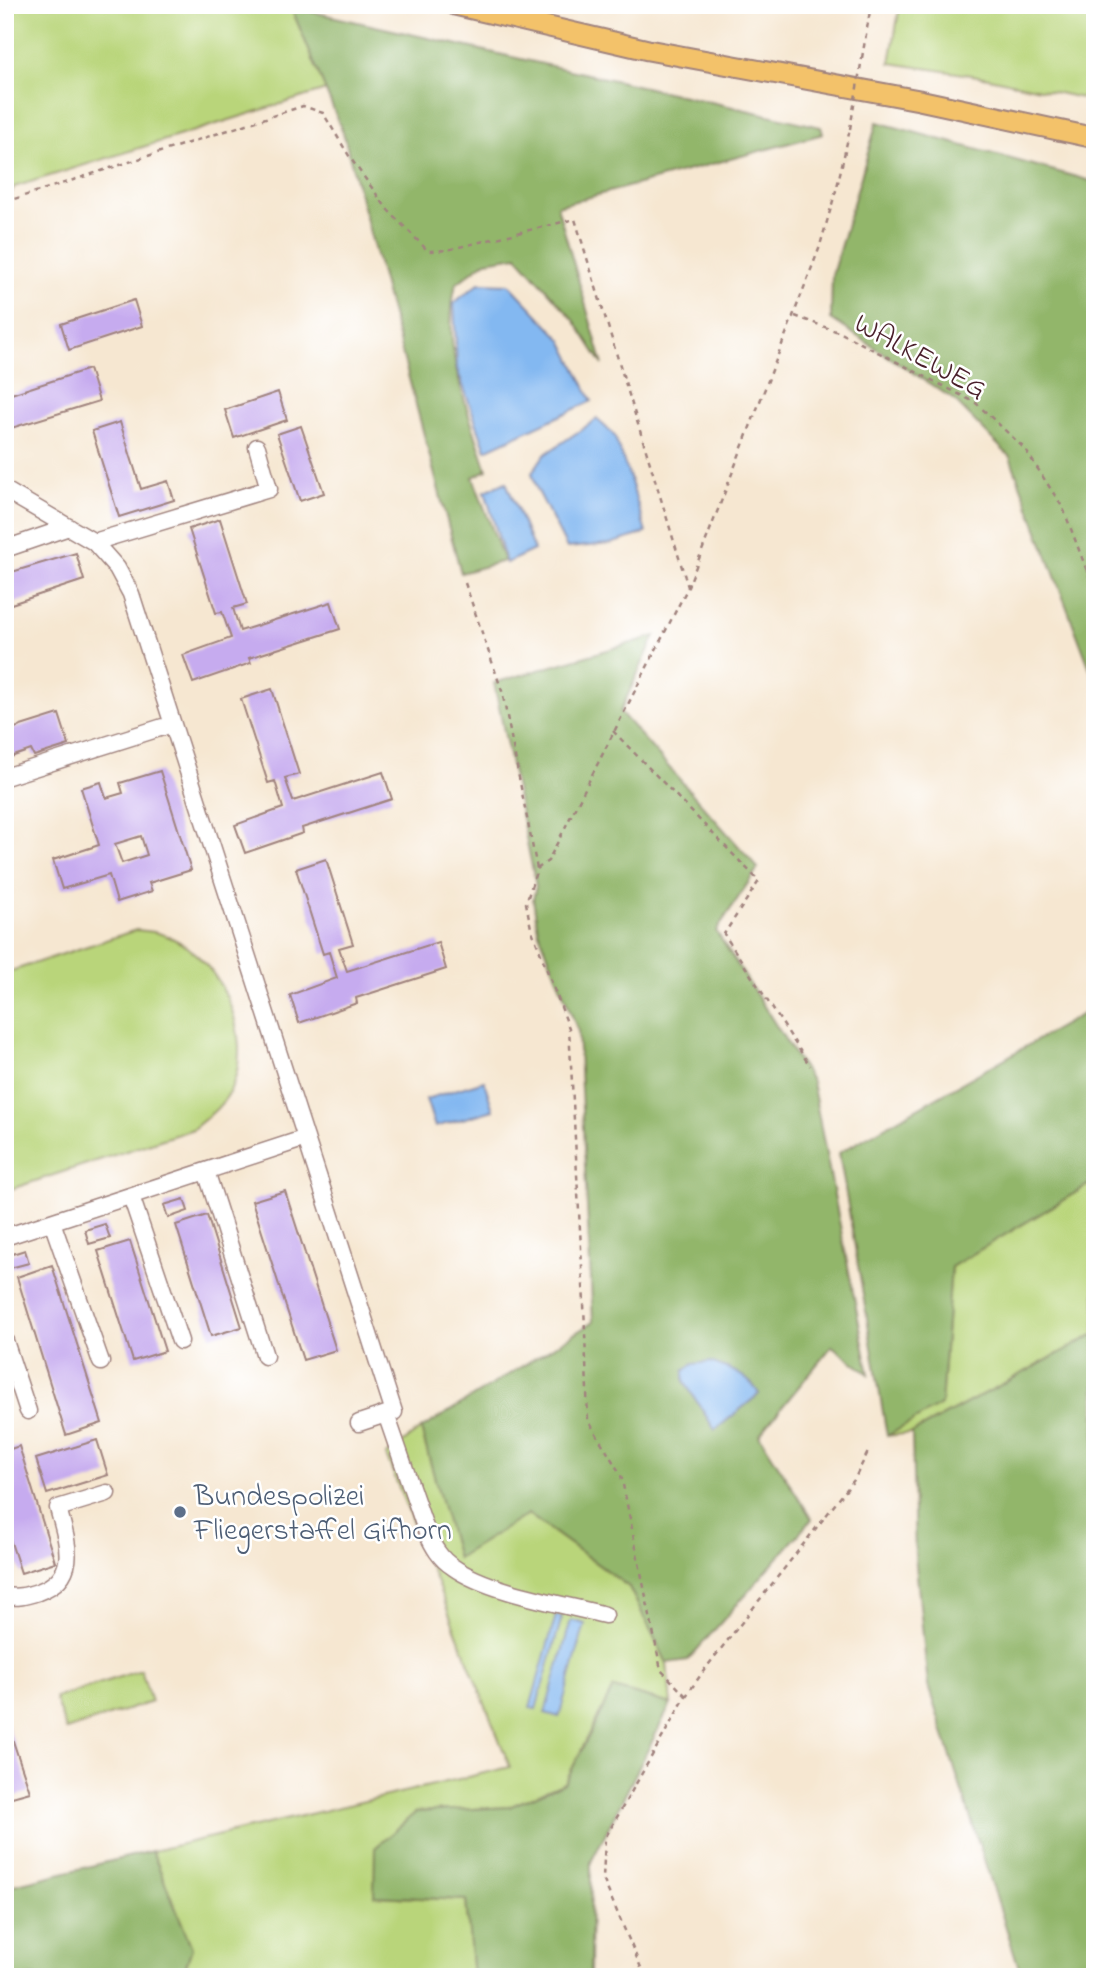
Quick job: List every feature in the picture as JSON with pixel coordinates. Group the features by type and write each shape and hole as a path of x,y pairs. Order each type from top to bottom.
{"main road":[{"path":"455,5 637,48 919,100 1095,138"}],"lane":[{"path":"94,542 269,489 257,447"},
{"path":"5,490 94,542 117,568 131,594 394,1412 359,1423"},
{"path":"5,549 69,527"},
{"path":"5,777 163,727"},
{"path":"5,1237 306,1138"},
{"path":"206,1171 265,1356"},
{"path":"131,1196 180,1341"},
{"path":"52,1222 101,1362"},
{"path":"5,1341 27,1411"},
{"path":"386,1414 427,1533 436,1551 452,1567 486,1583 605,1615"},
{"path":"5,1595 17,1598 50,1588 64,1574 69,1554 58,1508 107,1493"}],"path":[{"path":"686,1696 661,1670 621,1475 588,1420 569,1027 531,928 526,903 537,870 548,860 688,586 795,316 826,224 850,129 871,5"},
{"path":"5,202 303,106 323,113 388,211 428,251 447,250 575,219 688,586"},
{"name":"WALKEWEG","path":"795,316 841,333 976,403 1025,449 1063,508 1095,592"},
{"path":"1087,572 1095,568"},
{"path":"466,583 502,691 537,870"},
{"path":"613,731 760,881 724,934 810,1066"},
{"path":"645,1977 603,1880 605,1838 686,1696 854,1480 869,1450"}],"green space":[{"path":"5,5 286,5 291,7 326,90 14,187 5,205"},
{"path":"900,5 1095,5 1095,101 984,77 890,63"},
{"path":"291,7 821,127 823,134 557,206 603,365 574,320 517,256 486,261 456,284 451,331 454,355 458,378 487,470 473,477 504,561 461,573 343,132"},
{"path":"877,122 1095,182 1095,682 1010,457 953,399 831,319 832,275"},
{"path":"655,636 620,712 758,868 716,931 812,1082 869,1374 832,1346 759,1435 812,1519 688,1660 667,1663 629,1587 528,1514 457,1558 421,1429 593,1322 578,1031 538,930 533,899 536,886 494,683","holes":["693,1364 739,1375 759,1394 715,1430 684,1381 684,1371"]},
{"path":"136,930 158,933 179,942 198,956 227,997 239,1045 237,1069 227,1097 193,1129 5,1191 5,973"},
{"path":"1095,1007 1095,1181 951,1267 941,1405 887,1436 839,1153"},
{"path":"1095,1181 1095,1334 912,1433 887,1436 941,1405 951,1267"},
{"path":"1095,1334 1095,1977 1022,1977 928,1686 915,1555 912,1433"},
{"path":"421,1429 457,1557 528,1514 629,1587 667,1663 671,1704 613,1688 565,1783 509,1807 416,1812 375,1896 466,1900 473,1977 182,1977 192,1948 152,1851 510,1767 386,1455"},
{"path":"141,1670 151,1702 66,1730 55,1698"},
{"path":"613,1688 671,1704 591,1862 590,1977 473,1977 466,1900 374,1896 375,1848 416,1812 509,1807 565,1783"},
{"path":"152,1851 192,1948 182,1977 5,1977 5,1887"}],"water":[{"path":"479,283 509,284 562,340 592,401 486,450 457,369 454,303"},
{"path":"597,419 614,435 646,533 610,544 567,548 537,489 532,473 544,455"},
{"path":"506,482 534,550 506,563 485,491"},
{"path":"484,1081 493,1110 435,1127 426,1099"},
{"path":"710,1362 744,1377 759,1394 715,1430 684,1381 684,1371 693,1364"},
{"path":"556,1615 562,1617 536,1709 530,1708"},
{"path":"571,1620 585,1624 559,1717 545,1713"}],"building":[{"path":"134,300 142,326 69,350 61,324"},
{"path":"89,369 99,401 5,430 5,396"},
{"path":"278,392 287,420 234,438 225,410"},
{"path":"120,422 141,489 168,481 174,500 119,517 92,431"},
{"path":"301,426 324,493 300,501 277,434"},
{"path":"220,519 247,604 233,608 240,631 331,602 340,629 249,658 251,663 193,683 183,655 231,638 222,612 216,613 189,529"},
{"path":"76,553 84,580 5,606 5,574"},
{"path":"272,689 299,774 285,778 293,801 383,772 392,799 302,828 303,833 245,853 235,825 283,808 275,781 268,783 241,699"},
{"path":"59,714 69,745 34,756 31,750 5,759 5,731"},
{"path":"160,771 191,870 149,883 152,891 117,902 109,875 62,889 53,860 99,845 81,788 101,782 106,798 123,793 120,783","holes":["141,836 147,855 122,863 115,844"]},
{"path":"326,859 353,944 339,948 347,971 438,942 446,969 356,998 357,1003 299,1023 290,995 337,978 329,952 323,954 296,869"},
{"path":"285,1191 336,1350 303,1360 252,1201"},
{"path":"184,1199 188,1211 168,1218 164,1205"},
{"path":"207,1215 242,1327 211,1336 176,1225"},
{"path":"105,1224 110,1238 89,1244 85,1230"},
{"path":"130,1241 165,1351 133,1361 98,1251"},
{"path":"25,1250 29,1263 10,1268 6,1256"},
{"path":"52,1265 102,1423 66,1435 17,1277"},
{"path":"97,1440 108,1475 47,1494 36,1459"},
{"path":"19,1446 55,1562 21,1573 5,1524 5,1451"},
{"path":"5,1717 30,1792 5,1799"}],"place":[{"name":"Bundespolizei Fliegerstaffel Gifhorn","path":"180,1512"}]}
